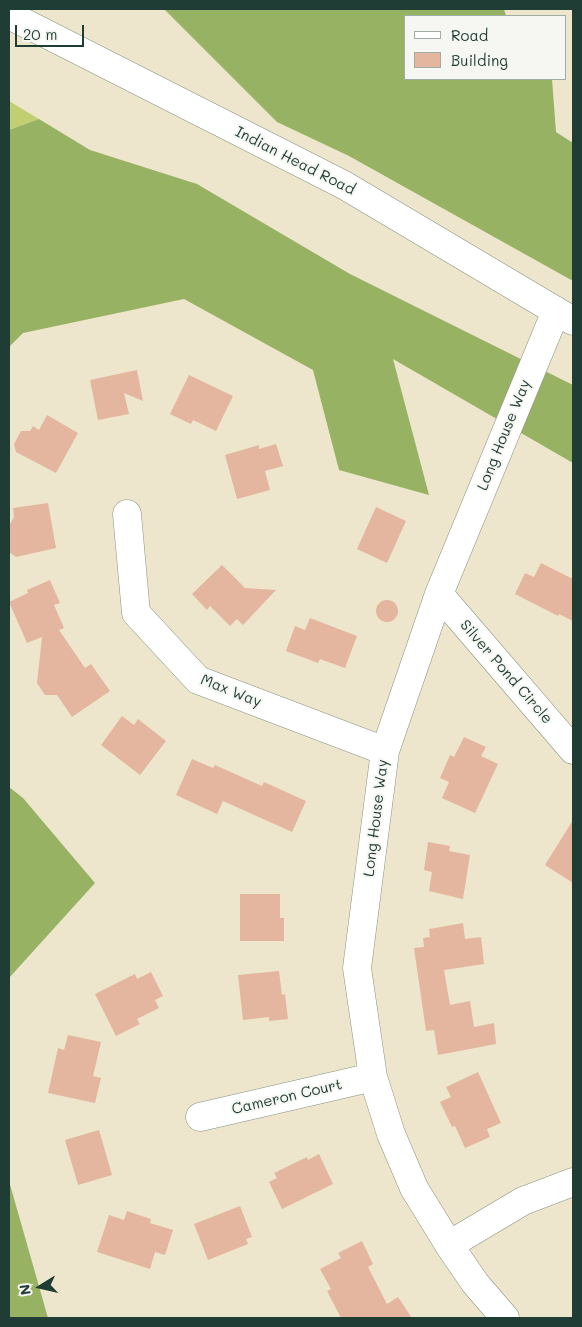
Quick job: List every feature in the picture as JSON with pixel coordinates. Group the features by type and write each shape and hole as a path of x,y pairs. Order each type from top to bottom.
{"street":[{"name":"Indian Head Road","path":"9,15 344,185 564,316"},
{"name":"Long House Way","path":"505,1318 475,1283 449,1245 414,1188 391,1134 373,1077 357,968 385,751 439,594 564,316"},
{"name":"Max Way","path":"128,514 136,613 198,680 385,751"},
{"name":"Silver Pond Circle","path":"439,594 573,750"},
{"name":"Cameron Court","path":"200,1117 373,1077"},
{"path":"449,1245 523,1201 573,1182"}],"green space":[{"path":"164,9 504,9 506,15 404,15 404,80 552,80 556,132 573,143 573,281 349,156 277,122"},
{"path":"9,101 39,119 9,130"},
{"path":"39,119 90,150 197,184 350,274 573,385 573,463 393,359 429,495 339,470 313,370 184,299 23,333 9,347 9,130"},
{"path":"9,787 23,798 95,883 9,978"},
{"path":"9,1181 48,1318 9,1318"}],"building":[{"path":"137,370 143,401 124,393 129,414 98,420 90,380"},
{"path":"189,375 233,396 216,431 193,420 191,424 170,414"},
{"path":"47,415 78,433 56,473 16,452 14,444 21,431 30,431 33,426 39,430"},
{"path":"276,444 283,466 265,471 270,490 237,499 225,455 259,445 259,449"},
{"path":"48,503 56,548 16,557 9,552 9,526 14,517 13,508"},
{"path":"376,507 406,521 387,563 357,549"},
{"path":"541,563 573,579 573,621 559,614 558,616 515,594 525,573 534,577"},
{"path":"222,565 245,588 276,590 243,625 237,619 230,626 210,606 207,610 192,594"},
{"path":"50,580 60,603 54,605 64,628 59,630 85,668 91,664 110,691 72,717 57,695 45,695 37,683 42,637 27,643 9,602 28,593 27,590"},
{"path":"387,600 397,607 398,611 391,621 387,622 377,615 376,611 383,601"},
{"path":"310,618 357,636 345,668 320,659 318,663 286,651 295,626 305,630"},
{"path":"122,716 134,725 138,719 166,741 140,775 101,745"},
{"path":"464,737 486,747 481,756 498,764 475,813 442,798 449,782 440,778 450,755 454,757"},
{"path":"192,759 213,768 215,765 262,786 264,782 306,801 292,832 223,801 217,814 176,795"},
{"path":"573,820 573,883 545,865"},
{"path":"428,842 450,846 449,851 470,855 463,899 429,891 432,872 424,870"},
{"path":"240,894 280,894 280,918 284,918 284,941 240,941"},
{"path":"463,923 465,939 481,937 484,964 444,970 450,1005 470,1001 474,1027 494,1023 496,1044 438,1055 434,1030 426,1031 414,948 424,947 423,938 430,937 429,929"},
{"path":"279,971 282,995 285,994 288,1019 269,1021 269,1017 243,1020 238,975"},
{"path":"151,972 163,996 155,1000 159,1008 137,1019 140,1024 116,1036 95,994 135,974 137,979"},
{"path":"68,1035 101,1042 93,1076 101,1078 95,1103 48,1093 58,1048 64,1050"},
{"path":"478,1072 501,1123 487,1129 490,1137 465,1148 455,1126 452,1127 440,1102 451,1097 446,1087"},
{"path":"99,1130 112,1175 78,1185 65,1140"},
{"path":"319,1154 333,1184 282,1209 269,1182 277,1178 274,1173 307,1157 308,1160"},
{"path":"240,1206 252,1237 246,1239 248,1244 208,1260 194,1224"},
{"path":"127,1211 151,1219 150,1223 173,1230 165,1255 155,1252 150,1269 97,1252 109,1215 124,1220"},
{"path":"362,1241 373,1264 368,1267 387,1304 398,1297 412,1318 341,1318 327,1291 331,1289 320,1269 341,1258 338,1253"}]}
